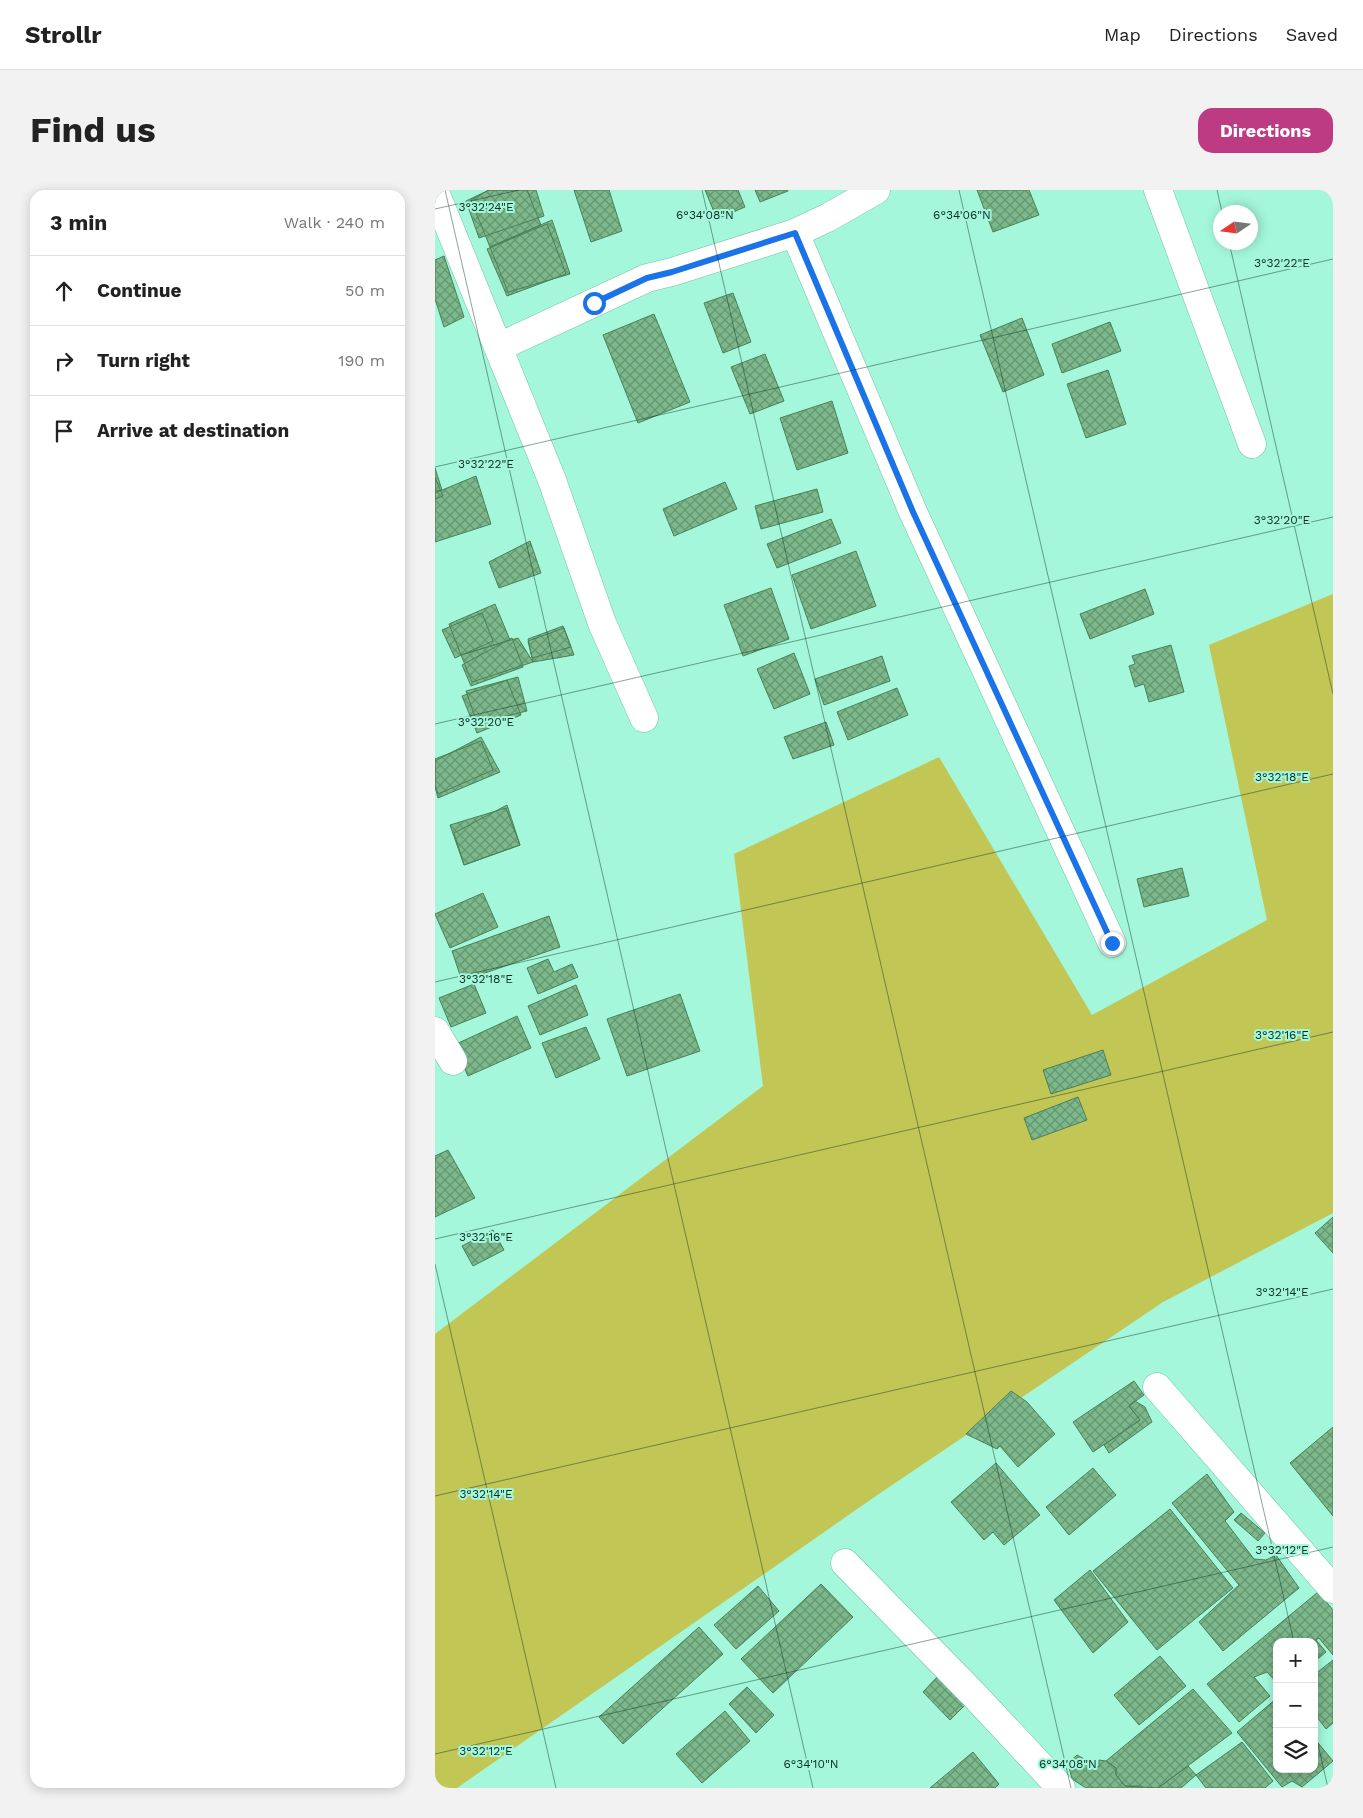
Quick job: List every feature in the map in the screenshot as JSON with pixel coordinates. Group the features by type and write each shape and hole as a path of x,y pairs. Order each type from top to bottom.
{"street":[{"path":"499,348 647,278 672,272 795,233 827,218 876,190"},
{"path":"1158,190 1252,444"},
{"path":"435,192 552,480 602,623 644,718"},
{"path":"795,233 913,512 1112,943"},
{"path":"435,1032 453,1062"},
{"path":"1157,1387 1333,1589"},
{"path":"845,1563 975,1696 1061,1788"}],"shaded area":[{"path":"1333,594 1333,1213 1163,1302 873,1498 457,1788 435,1788 435,1334 763,1086 734,854 939,757 1092,1015 1267,920 1209,645"}],"building":[{"path":"489,190 536,190 544,216 479,238 466,201"},
{"path":"489,190 527,190 541,225 490,247 471,200"},
{"path":"574,190 609,190 622,231 591,242"},
{"path":"705,190 738,190 745,207 717,219"},
{"path":"755,190 788,190 788,191 760,202"},
{"path":"977,190 1029,190 1039,215 993,232"},
{"path":"552,220 570,274 508,292 490,247"},
{"path":"547,224 566,274 507,296 487,249"},
{"path":"444,256 464,317 444,327 435,299 435,260"},
{"path":"733,293 751,342 723,353 704,303"},
{"path":"654,314 690,402 638,423 603,335"},
{"path":"1022,318 1044,375 1003,392 980,335"},
{"path":"1110,322 1121,351 1062,373 1052,344"},
{"path":"765,354 784,401 750,414 731,367"},
{"path":"1108,370 1126,424 1086,438 1067,384"},
{"path":"832,401 848,453 797,470 780,418"},
{"path":"435,468 442,490 435,491"},
{"path":"476,476 491,524 435,542 435,493"},
{"path":"435,478 443,496 435,499"},
{"path":"725,482 737,509 674,536 663,509"},
{"path":"817,489 823,512 761,529 755,506"},
{"path":"831,519 841,543 777,568 767,544"},
{"path":"530,541 541,573 499,588 489,562"},
{"path":"856,551 876,606 811,629 792,575"},
{"path":"771,588 789,639 743,656 724,605"},
{"path":"1145,589 1154,614 1090,639 1080,614"},
{"path":"495,604 510,640 461,655 449,624"},
{"path":"482,613 493,641 455,658 442,630"},
{"path":"563,626 571,647 532,658 528,639"},
{"path":"564,628 574,655 533,662 528,641"},
{"path":"512,638 523,667 471,686 462,665"},
{"path":"518,638 533,662 472,682 461,655"},
{"path":"1171,645 1184,692 1149,702 1144,684 1135,687 1129,666 1135,664 1132,656"},
{"path":"794,653 810,694 774,709 757,669"},
{"path":"882,656 890,681 824,705 815,679"},
{"path":"518,677 527,711 477,723 466,691"},
{"path":"507,680 521,715 477,733 462,696"},
{"path":"897,688 908,715 848,740 837,712"},
{"path":"826,722 834,745 793,759 784,737"},
{"path":"481,737 500,772 438,798 435,787 435,761"},
{"path":"481,741 493,770 438,794 435,785 435,759"},
{"path":"507,805 520,845 464,865 454,833"},
{"path":"506,808 520,845 464,865 450,825"},
{"path":"1182,868 1189,896 1144,907 1137,879"},
{"path":"483,893 498,927 450,948 435,914"},
{"path":"549,916 560,947 462,981 452,951"},
{"path":"548,959 554,972 572,964 578,977 538,994 527,968"},
{"path":"474,984 486,1013 451,1027 439,998"},
{"path":"576,985 588,1015 540,1035 528,1006"},
{"path":"680,994 700,1051 627,1076 607,1019"},
{"path":"517,1016 531,1048 468,1076 454,1045"},
{"path":"586,1027 600,1059 556,1078 542,1043"},
{"path":"1103,1050 1111,1075 1051,1094 1043,1070"},
{"path":"1078,1097 1087,1120 1032,1140 1024,1118"},
{"path":"448,1150 475,1198 435,1217 435,1156"},
{"path":"1333,1217 1333,1253 1315,1233"},
{"path":"493,1230 504,1250 473,1266 462,1246"},
{"path":"1134,1381 1144,1395 1129,1406 1140,1420 1093,1452 1073,1422"},
{"path":"1011,1391 1027,1402 1055,1434 1018,1467 1000,1446 997,1449 966,1434"},
{"path":"1135,1401 1145,1407 1152,1422 1109,1453 1104,1445 1140,1420 1129,1406"},
{"path":"1333,1427 1333,1516 1290,1463"},
{"path":"996,1463 1040,1515 1004,1545 993,1532 984,1540 951,1502"},
{"path":"1093,1468 1116,1495 1069,1535 1046,1507"},
{"path":"1207,1474 1234,1512 1225,1521 1254,1559 1266,1560 1276,1555 1299,1588 1223,1651 1199,1622 1239,1585 1172,1503"},
{"path":"1170,1509 1233,1588 1157,1650 1093,1571"},
{"path":"1241,1513 1265,1533 1258,1541 1234,1520"},
{"path":"1090,1570 1128,1622 1093,1653 1054,1600"},
{"path":"821,1584 853,1617 773,1693 741,1659"},
{"path":"758,1586 779,1611 736,1649 714,1625"},
{"path":"1318,1592 1333,1610 1333,1655 1319,1638 1273,1638 1273,1679 1267,1672 1254,1677 1270,1696 1239,1722 1207,1684"},
{"path":"699,1627 723,1654 623,1744 599,1717"},
{"path":"1318,1642 1326,1652 1318,1659"},
{"path":"1160,1656 1186,1686 1139,1725 1114,1695"},
{"path":"1333,1660 1333,1723 1326,1729 1318,1718 1318,1672"},
{"path":"939,1675 967,1703 950,1720 923,1692"},
{"path":"747,1687 774,1715 756,1733 729,1704"},
{"path":"1193,1689 1232,1733 1158,1788 1125,1786 1116,1775 1116,1768 1106,1761"},
{"path":"1273,1701 1273,1773 1318,1773 1318,1743 1333,1761 1302,1787 1292,1781 1282,1787 1237,1732"},
{"path":"725,1711 750,1741 702,1783 676,1754"},
{"path":"1242,1742 1273,1781 1265,1788 1206,1788 1196,1775"},
{"path":"973,1752 999,1784 995,1788 930,1788"},
{"path":"1077,1755 1099,1767 1099,1760 1106,1761 1116,1768 1116,1775 1125,1786 1141,1786 1143,1788 1086,1788 1072,1779 1068,1763"},
{"path":"1188,1766 1196,1775 1181,1788 1158,1788"}],"route":[{"path":"594,303 647,278 672,272 795,233 913,512 1112,943"}]}
